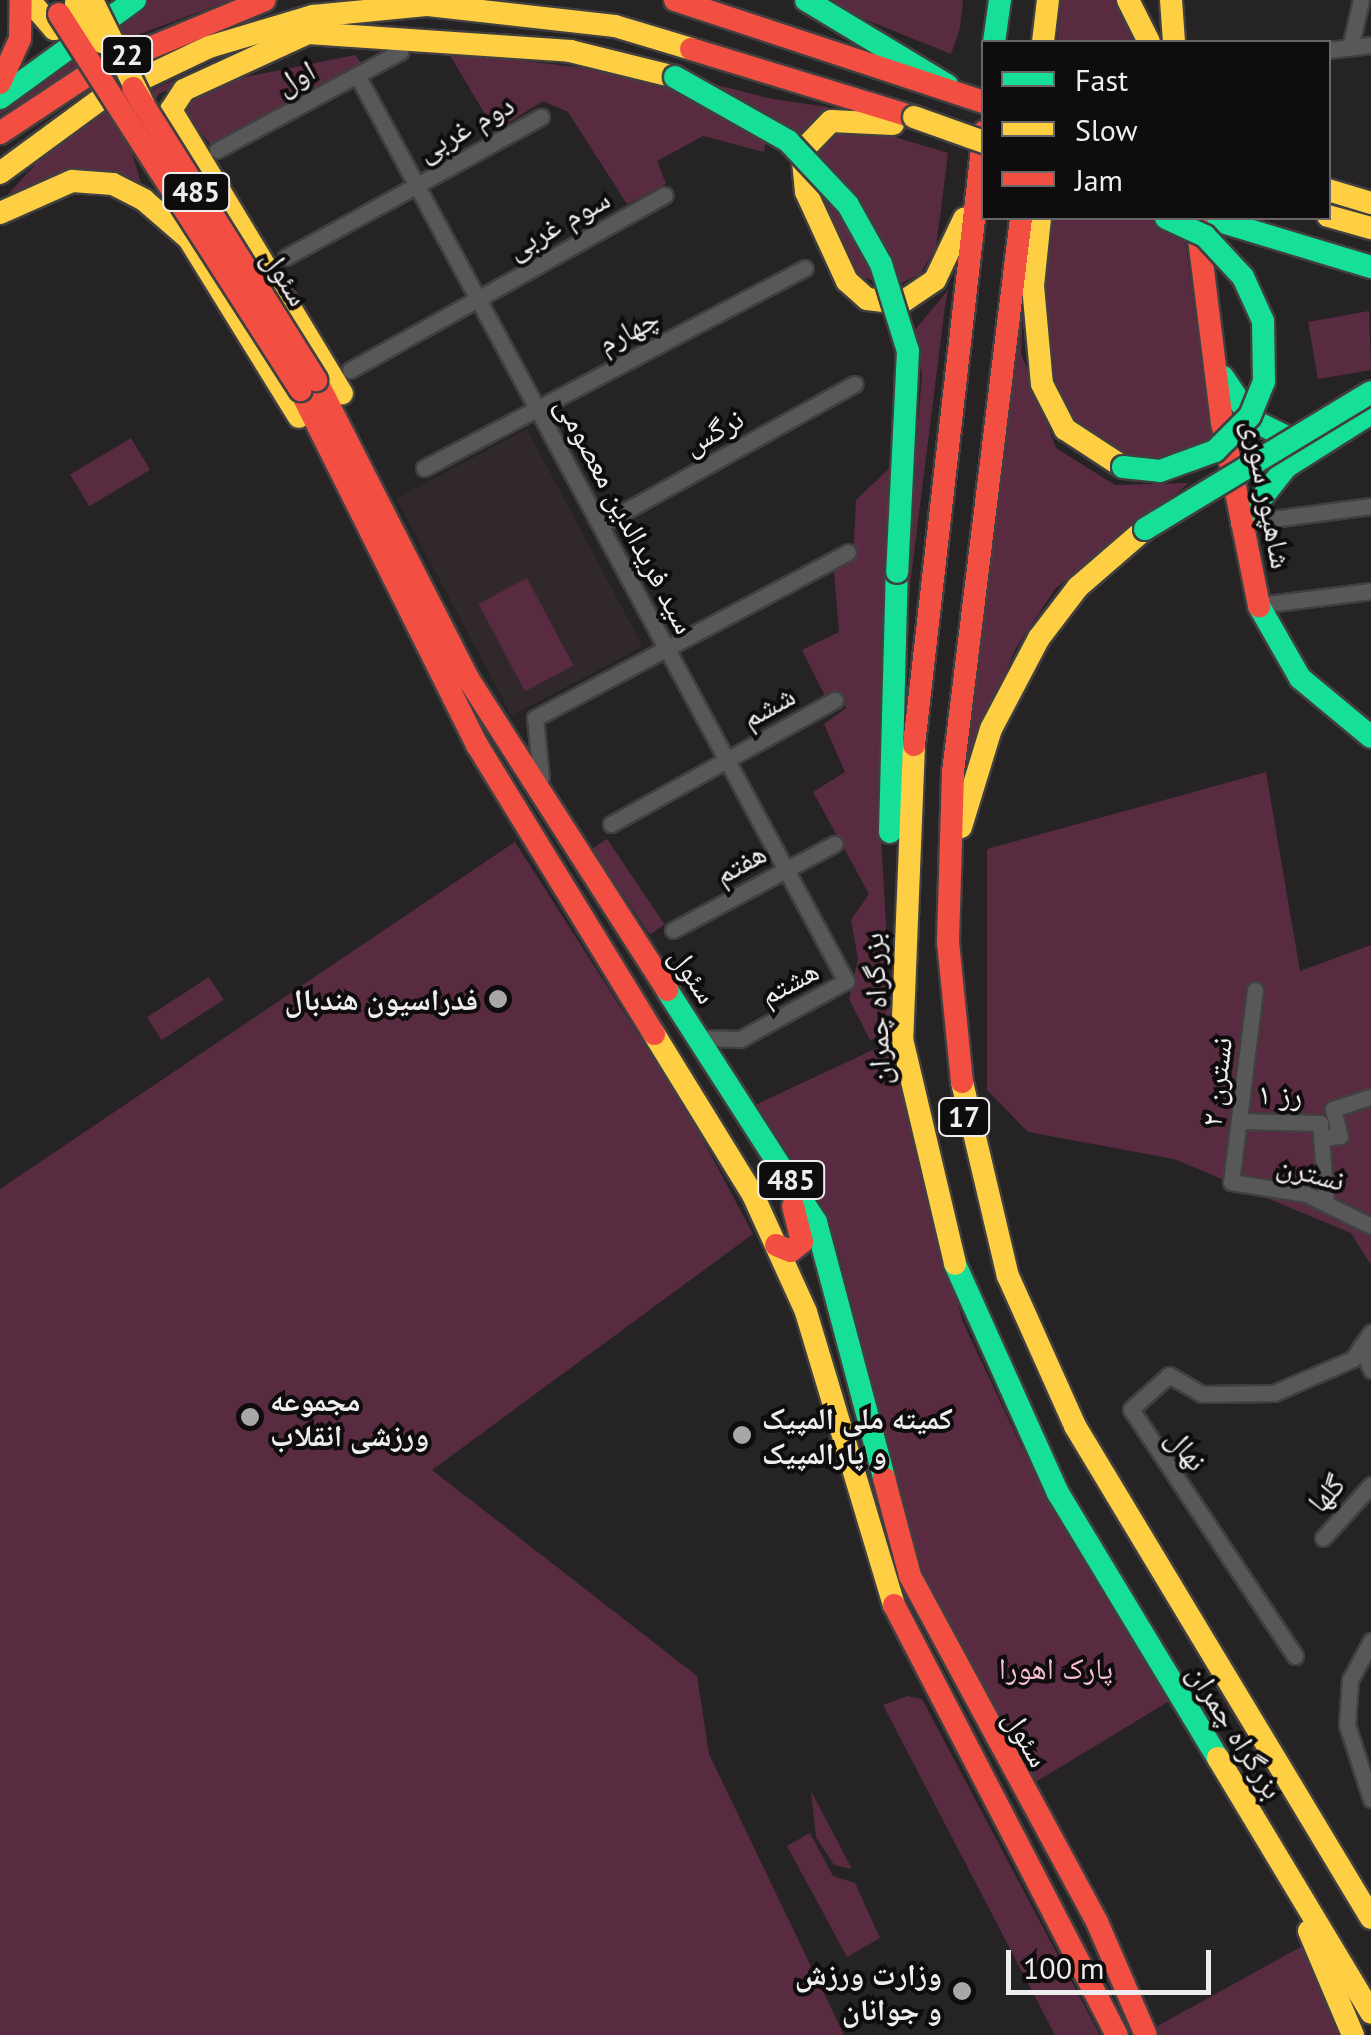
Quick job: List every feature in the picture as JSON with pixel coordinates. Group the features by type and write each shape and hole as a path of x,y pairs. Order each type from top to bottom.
{"main road":[{"path":"0,82 20,39 21,0"},
{"path":"29,0 54,29 74,3"},
{"path":"0,98 135,0"},
{"name":"22","path":"0,133 92,72 265,0"},
{"path":"676,0 981,101"},
{"path":"806,0 956,92"},
{"path":"994,40 1000,0"},
{"path":"1043,40 1048,0"},
{"path":"1128,0 1147,40"},
{"path":"1171,0 1174,40"},
{"name":"سئول","path":"74,3 144,105 308,385 469,680 769,1148 826,1245 910,1576 1097,1922 1146,2035"},
{"name":"سئول","path":"74,3 308,385 418,612 445,686 693,1084 776,1245 821,1356 896,1613 1118,2035"},
{"path":"209,47 308,33 400,7"},
{"name":"22","path":"0,173 102,98 209,47 314,16 400,7 510,9 615,26 977,136"},
{"path":"469,680 452,610 393,484 220,199 172,100 308,33 570,51 674,77 788,142 848,205 881,264 908,351 888,801 902,887"},
{"path":"976,190 934,280 882,305 846,281 806,192 804,145 831,122 977,136"},
{"path":"220,199 162,125 138,130 135,154 289,398 445,686"},
{"name":"بزرگراه چمران","path":"977,136 976,190 920,644 902,887 909,1092 963,1292 1058,1494 1371,2013"},
{"path":"0,213 52,184 114,184 189,239"},
{"path":"1331,191 1371,203"},
{"path":"1331,217 1371,228"},
{"name":"بزرگراه چمران","path":"1021,220 947,871 966,1126 1008,1276 1124,1513 1371,1918"},
{"path":"1040,220 1033,286 1042,384 1065,430 1123,467 1160,471 1215,451 1250,416 1264,382 1263,321 1243,277 1205,236 1170,220"},
{"path":"1196,220 1216,365 1233,416 1280,440 1324,441"},
{"path":"1216,220 1371,267"},
{"path":"947,871 991,728 1030,654 1078,588 1144,529 1371,392"},
{"path":"1242,523 1268,484 1324,441 1371,413"},
{"name":"شاهپور سوری","path":"1233,416 1227,448 1258,605 1276,651 1371,737"},
{"path":"1227,448 1273,454 1324,441"},
{"path":"769,1148 805,1230 796,1249 776,1245"},
{"path":"1288,1873 1353,2035"}],"street":[{"path":"1350,48 1362,0"},
{"path":"1331,50 1371,46"},
{"name":"اول","path":"217,150 400,52"},
{"name":"سید فریدالدین معصومی","path":"357,75 846,982"},
{"name":"دوم غربی","path":"286,257 541,116"},
{"name":"سوم غربی","path":"350,370 665,195"},
{"name":"چهارم","path":"424,468 805,268"},
{"name":"نرگس","path":"600,525 854,384"},
{"path":"1242,523 1371,506"},
{"path":"550,804 532,746 535,718 848,552"},
{"path":"1258,605 1371,591"},
{"name":"ششم","path":"611,824 835,700"},
{"name":"هفتم","path":"674,930 834,844"},
{"name":"هشتم","path":"699,1038 740,1039 846,982"},
{"name":"نسترن ۲","path":"1231,1182 1256,990"},
{"path":"1326,1201 1321,1131 1340,1136 1333,1109 1370,1097"},
{"name":"رز ۱","path":"1239,1121 1321,1131"},
{"name":"نسترن","path":"1231,1182 1326,1201 1371,1226"},
{"name":"نهال","path":"1295,1656 1140,1436 1132,1409 1169,1375 1202,1394 1274,1393 1352,1360 1371,1332"},
{"path":"1361,1346 1371,1370"},
{"name":"گلها","path":"1323,1538 1371,1485"},
{"path":"1371,1642 1350,1680 1347,1725 1371,1798"}],"shaded area":[{"path":"527,429 642,646 512,716 396,498"}],"green space":[{"path":"141,0 231,0 132,37 0,115 0,104"},
{"path":"817,0 963,0 960,28 951,54"},
{"path":"1061,0 1119,0 1135,40 1057,40"},
{"path":"448,52 619,72 696,97 766,138 764,152 703,136 657,161 666,184 627,204 568,112 543,101 495,131"},
{"path":"355,55 362,64 212,146 178,106 230,80"},
{"path":"217,61 226,63 159,94 126,133 143,190 126,180 0,203 42,157 109,109"},
{"path":"694,79 772,99 828,107 801,140"},
{"path":"855,125 948,153 936,248 920,274 896,286 856,276 808,180 819,137"},
{"path":"1044,220 1182,220 1213,440 1153,460 1132,458 1063,414 1036,321"},
{"path":"948,290 894,712 922,375 915,330"},
{"path":"1023,311 1021,353 1056,448 1115,485 1189,483 1055,589 1016,648 965,765"},
{"path":"1369,311 1371,370 1318,379 1308,322"},
{"path":"131,438 150,470 89,506 70,475"},
{"path":"899,459 878,781 892,1033 870,1040 849,999 858,959 851,920 869,894 813,792 845,772 824,724 846,708 840,694 825,696 802,650 839,632 834,572 853,558 856,500"},
{"path":"527,578 573,665 525,691 478,604"},
{"path":"1266,772 1300,971 1371,945 1371,1265 1351,1233 1174,1159 1028,1132 987,1090 987,849"},
{"path":"607,839 665,924 650,934 592,849"},
{"name":"مجموعه ورزشی انقلاب","path":"515,842 690,1116 753,1234 432,1470 697,1676 709,1754 844,2035 0,2035 0,1189"},
{"path":"209,977 224,1000 162,1040 147,1017"},
{"name":"پارک اهورا","path":"892,1041 962,1320 1021,1446 1171,1700 1029,1786 914,1556 838,1251 751,1107"},
{"path":"908,1696 922,1699 1100,2035 1055,2035 883,1705"},
{"path":"811,1791 852,1869 834,1865 816,1837"},
{"path":"810,1833 833,1876 855,1883 880,1938 847,1957 787,1846"},
{"path":"1306,1944 1348,2035 1157,2035 1154,2028"}],"traffic: fast":[{"path":"0,98 135,0"},
{"path":"806,0 947,85"},
{"path":"994,40 1000,0"},
{"path":"675,77 788,141 848,205 881,264 908,351 897,572"},
{"path":"1123,467 1160,471 1215,451 1250,416 1264,382 1263,321 1243,277 1205,236 1170,220"},
{"path":"1216,220 1371,267"},
{"path":"1223,377 1252,420 1301,444"},
{"path":"1145,529 1371,392"},
{"path":"1242,523 1286,467 1371,413"},
{"path":"890,832 897,572"},
{"path":"1259,606 1300,678 1371,737"},
{"path":"667,990 816,1222 884,1478"},
{"path":"955,1264 1058,1493 1218,1758"}],"traffic: slow":[{"path":"29,0 54,29 82,17"},
{"path":"92,0 144,105"},
{"path":"1043,40 1048,0"},
{"path":"1128,0 1148,40"},
{"path":"1171,0 1174,40"},
{"path":"76,3 102,42"},
{"path":"0,173 102,98 209,47 313,16 428,5 615,26 691,49"},
{"path":"308,33 184,90 171,110 342,393"},
{"path":"308,33 570,51 675,77"},
{"path":"914,117 981,141"},
{"path":"893,124 831,121 802,151 806,192 847,281 867,299 901,303 935,280 964,219"},
{"path":"0,213 72,181 113,184 144,200 189,239 299,417"},
{"path":"1331,191 1371,203"},
{"path":"1331,217 1371,228"},
{"path":"1040,220 1033,286 1042,384 1065,429 1123,467"},
{"path":"961,827 991,729 1039,638 1078,587 1145,529"},
{"path":"914,745 902,1039 955,1264"},
{"path":"654,1034 753,1195 806,1312 894,1605"},
{"path":"962,1082 1008,1276 1075,1426 1371,1918"},
{"path":"1218,1758 1371,2013"},
{"path":"1309,1931 1353,2035"}],"traffic: jam":[{"path":"0,83 20,39 21,0"},
{"path":"0,133 92,72 265,0"},
{"path":"675,0 981,101"},
{"path":"59,14 300,390"},
{"path":"691,49 914,117"},
{"path":"133,88 316,380"},
{"path":"914,745 981,158"},
{"path":"962,1082 948,942 953,772 1021,220"},
{"path":"1197,222 1222,422 1259,606"},
{"path":"316,380 469,680 667,990"},
{"path":"300,390 477,745 654,1034"},
{"path":"776,1245 791,1251 802,1242 793,1206"},
{"path":"884,1478 910,1576 1097,1922 1146,2035"},
{"path":"894,1605 1117,2035"}],"place":[{"name":"فدراسیون هندبال","path":"498,999"},
{"name":"مجموعه ورزشی انقلاب","path":"250,1417"},
{"name":"کمیته ملی المپیک و پارالمپیک","path":"742,1435"},
{"name":"وزارت ورزش و جوانان","path":"962,1991"}]}
